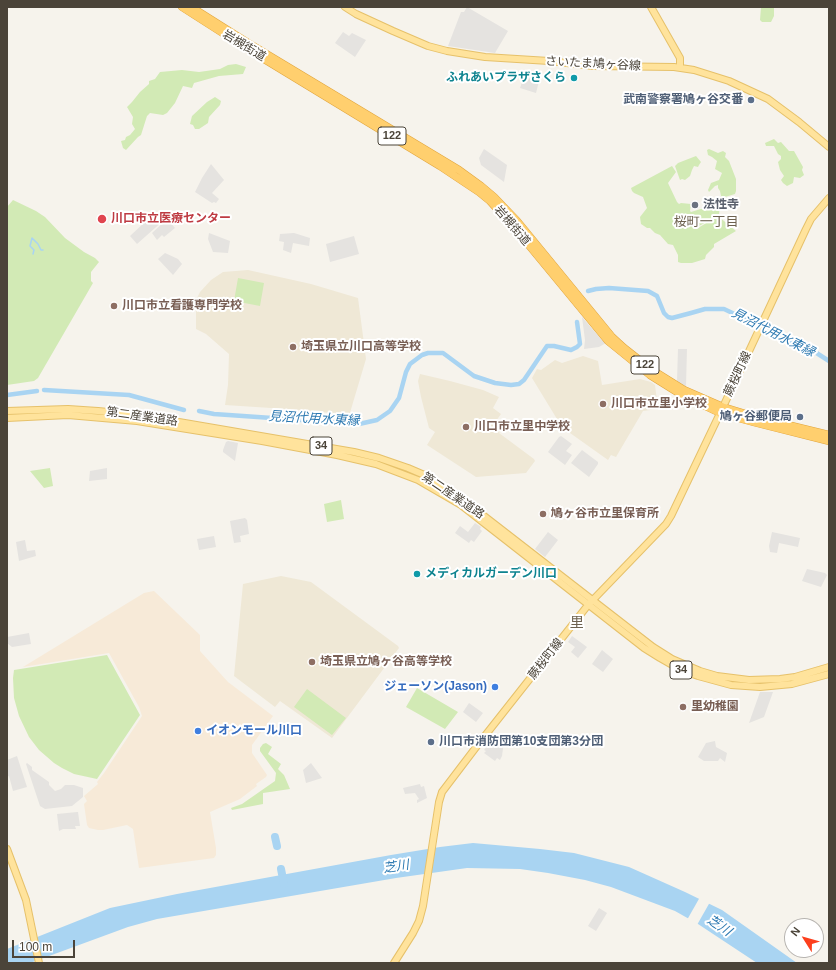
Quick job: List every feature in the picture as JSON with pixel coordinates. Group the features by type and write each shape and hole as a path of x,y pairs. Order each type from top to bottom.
{"highway":[{"name":"岩槻街道","path":"182,7 220,32 440,166 479,192 490,201 514,227 582,305 608,341 635,365 682,395 753,422 829,441"},
{"name":"岩槻街道","path":"191,7 471,179 494,198 517,221 574,296"},
{"name":"岩槻街道","path":"722,410 829,435"}],"main road":[{"name":"さいたま鳩ヶ谷線","path":"345,7 356,14 428,46 448,51 485,57 549,61 594,66 680,67 694,70 728,81 768,99 829,147"},
{"path":"651,7 680,58 680,67"},
{"name":"蕨桜町線","path":"394,963 417,926 423,906 438,806 442,792 591,603 666,524 675,509 722,410 806,229 811,219 827,200"},
{"name":"第二産業道路","path":"7,411 68,409 138,415 354,452 379,458 428,477 466,502 660,658 681,670 706,679 731,685 760,687 792,684 829,674"},
{"name":"第二産業道路","path":"7,418 68,415 137,421 197,430 330,454 376,464 418,480 462,506 591,603 663,654 700,672 732,678 768,680 795,677 829,667"},
{"path":"7,849 27,907 39,963"}],"shaded area":[{"path":"467,7 508,31 495,53 448,46 461,12 464,12"},
{"path":"343,32 349,36 352,33 366,40 355,57 335,43"},
{"path":"524,77 539,81 536,93 520,88"},
{"path":"484,149 507,165 504,182 481,165 479,158"},
{"path":"211,164 224,180 212,193 219,199 216,203 212,203 195,192"},
{"path":"158,213 164,220 137,244 130,236 146,221 148,223"},
{"path":"166,220 168,220 175,228 164,237 162,235 157,240 152,233"},
{"path":"209,233 230,241 228,253 213,252 208,239"},
{"path":"294,233 310,238 309,246 293,243 291,253 283,250 284,242 279,241 280,234"},
{"path":"354,236 359,254 330,262 326,244"},
{"path":"165,253 178,259 182,264 173,275 158,259"},
{"name":"埼玉県立川口高等学校","path":"248,270 311,284 358,298 366,359 349,416 317,411 225,405 228,385 229,354 206,334 196,329 196,300 200,292 211,280 223,272"},
{"path":"582,317 606,343 599,347 584,349 585,340"},
{"path":"678,349 687,349 686,386 681,385 677,381"},
{"name":"川口市立里小学校","path":"583,356 598,361 602,385 640,379 651,382 655,385 658,409 643,411 616,457 611,455 608,460 556,423 557,419 532,378 537,369 541,370 555,360 562,363"},
{"name":"川口市立里中学校","path":"420,374 483,390 499,397 493,408 501,414 496,421 504,426 499,433 535,461 526,473 476,477 427,445 435,432 429,428 418,381"},
{"path":"561,436 572,444 566,451 572,455 565,465 548,452"},
{"path":"226,442 238,443 235,461 223,452"},
{"path":"582,450 598,462 589,477 571,463"},
{"path":"107,468 107,479 89,481 90,471"},
{"path":"245,518 247,520 249,534 240,536 241,542 234,543 230,521"},
{"path":"475,523 481,527 480,529 482,531 474,542 471,540 469,543 455,533 460,526 468,532"},
{"path":"548,532 558,540 545,557 535,549"},
{"path":"772,532 800,538 798,547 779,543 777,553 770,552 769,546"},
{"path":"214,536 216,547 199,550 197,539"},
{"path":"25,540 27,551 35,550 36,556 19,561 16,542"},
{"path":"807,569 825,573 827,575 821,587 802,581"},
{"name":"埼玉県立鳩ヶ谷高等学校","path":"281,576 311,582 399,648 332,738 280,701 275,707 234,676 243,584"},
{"name":"イオンモール川口","path":"154,591 200,635 200,651 228,682 273,716 252,745 252,753 267,775 266,777 240,799 210,812 216,848 216,855 214,858 139,868 133,829 127,825 103,830 89,828 87,825 84,804 87,801 84,796 98,784 97,782 142,716 139,707 109,653 23,667 144,593"},
{"path":"29,633 31,644 12,647 7,643 7,637"},
{"path":"572,636 587,647 578,658 571,652 575,647 568,642"},
{"path":"602,650 613,659 603,672 592,664"},
{"path":"760,692 773,692 764,717 749,723"},
{"path":"469,703 483,713 476,722 463,712"},
{"path":"495,735 504,741 502,756 500,760 497,758 495,761 484,753 486,751 484,750"},
{"path":"715,741 716,747 727,753 725,762 720,758 718,761 704,761 698,757 706,743"},
{"path":"17,756 27,787 13,791 9,776 7,777 7,760"},
{"path":"27,763 32,767 32,770 49,782 49,785 55,791 61,789 65,785 74,785 83,788 83,797 72,806 45,809 40,806 26,764"},
{"path":"311,763 322,778 306,783 303,770"},
{"path":"420,784 421,787 424,786 427,798 417,803 417,800 419,799 415,793 405,794 403,788"},
{"path":"78,812 80,826 75,826 76,829 63,829 59,831 57,814"},
{"path":"599,908 607,913 596,931 588,926"}],"green space":[{"path":"761,7 774,7 774,16 771,22 762,22 760,20"},
{"path":"236,64 246,67 243,74 219,76 194,83 192,88 183,86 175,103 167,113 163,115 150,113 147,116 141,135 126,150 123,148 121,141 125,140 126,137 135,129 132,124 133,117 127,107 149,84 149,81 155,79 160,72 182,70 199,72 220,69 228,65"},
{"path":"215,97 221,101 220,105 209,117 208,123 199,129 195,129 193,125 190,124 192,116 207,102"},
{"path":"774,139 778,143 781,142 789,151 794,151 803,167 802,170 804,175 800,178 794,177 793,183 787,186 781,180 784,176 780,170 778,162 781,159 781,156 778,154 774,146 766,146 765,143"},
{"name":"法性寺","path":"709,149 718,153 723,151 726,153 725,157 729,161 736,179 736,191 735,194 725,197 720,202 719,215 698,228 718,216 736,231 714,244 714,247 706,255 705,259 692,263 681,263 678,262 678,255 673,245 668,244 660,235 641,224 640,217 647,208 643,197 634,193 631,188 672,166 676,172 668,183 677,202 679,204 691,204 691,212 704,208 711,202 717,201 721,196 718,185 709,192 708,190 711,183 719,180 722,173 715,169 717,161 708,155 707,150"},
{"path":"696,156 701,162 698,167 694,166 690,176 685,180 680,180 675,166 678,163"},
{"path":"13,200 45,217 65,238 99,262 91,272 91,281 93,283 38,378 34,381 7,385 7,207"},
{"path":"238,278 264,283 260,306 234,301"},
{"path":"50,468 53,486 44,488 30,471"},
{"path":"341,500 344,519 327,522 324,504"},
{"path":"107,655 140,715 97,779 74,774 62,768 39,750 29,737 19,716 14,698 13,678 14,670"},
{"path":"417,688 458,712 445,729 406,707"},
{"path":"307,689 346,718 332,735 294,707"},
{"path":"266,743 272,747 268,754 281,764 278,769 284,775 290,789 263,793 263,804 232,810 231,808 242,804 275,781 276,773 260,751 263,744"}],"water":[{"name":"芝川","path":"473,843 540,849 574,853 629,867 722,910 784,954 784,958 790,958 797,963 757,963 698,924 675,911 611,887 585,880 520,869 467,868 396,878 157,919 128,927 30,963 7,963 7,949 110,908 177,894 440,847"}],"pier":[{"path":"700,897 710,902 697,925 687,920"}],"waterway":[{"path":"33,254 34,250 30,246 32,238 41,250 43,250"},
{"name":"見沼代用水東縁","path":"588,291 609,288 648,291 657,296 664,313 668,317 672,318 705,309 724,309 815,352 829,361"},
{"name":"見沼代用水東縁","path":"199,411 214,414 359,424 377,420 390,411 399,398 406,372 410,364 422,355 428,353 443,353 474,376 495,383 511,385 519,384 524,380 547,346 571,350 580,344 577,322"},
{"name":"見沼代用水東縁","path":"44,390 129,395 184,410"},
{"name":"見沼代用水東縁","path":"7,395 37,391"},
{"path":"275,837 277,846"},
{"path":"281,869 284,884"}],"place":[{"name":"ふれあいプラザさくら","path":"574,78"},
{"name":"武南警察署鳩ヶ谷交番","path":"751,100"},
{"name":"法性寺","path":"695,205"},
{"name":"川口市立医療センター","path":"102,219"},
{"name":"川口市立看護専門学校","path":"114,306"},
{"name":"埼玉県立川口高等学校","path":"293,347"},
{"name":"川口市立里小学校","path":"603,404"},
{"name":"鳩ヶ谷郵便局","path":"800,417"},
{"name":"川口市立里中学校","path":"466,427"},
{"name":"鳩ヶ谷市立里保育所","path":"543,514"},
{"name":"メディカルガーデン川口","path":"417,574"},
{"name":"埼玉県立鳩ヶ谷高等学校","path":"312,662"},
{"name":"ジェーソン(Jason)","path":"495,687"},
{"name":"里幼稚園","path":"683,707"},
{"name":"イオンモール川口","path":"198,731"},
{"name":"川口市消防団第10支団第3分団","path":"431,742"}],"district":[{"name":"桜町一丁目","path":"706,222"},
{"name":"里","path":"577,623"}]}
